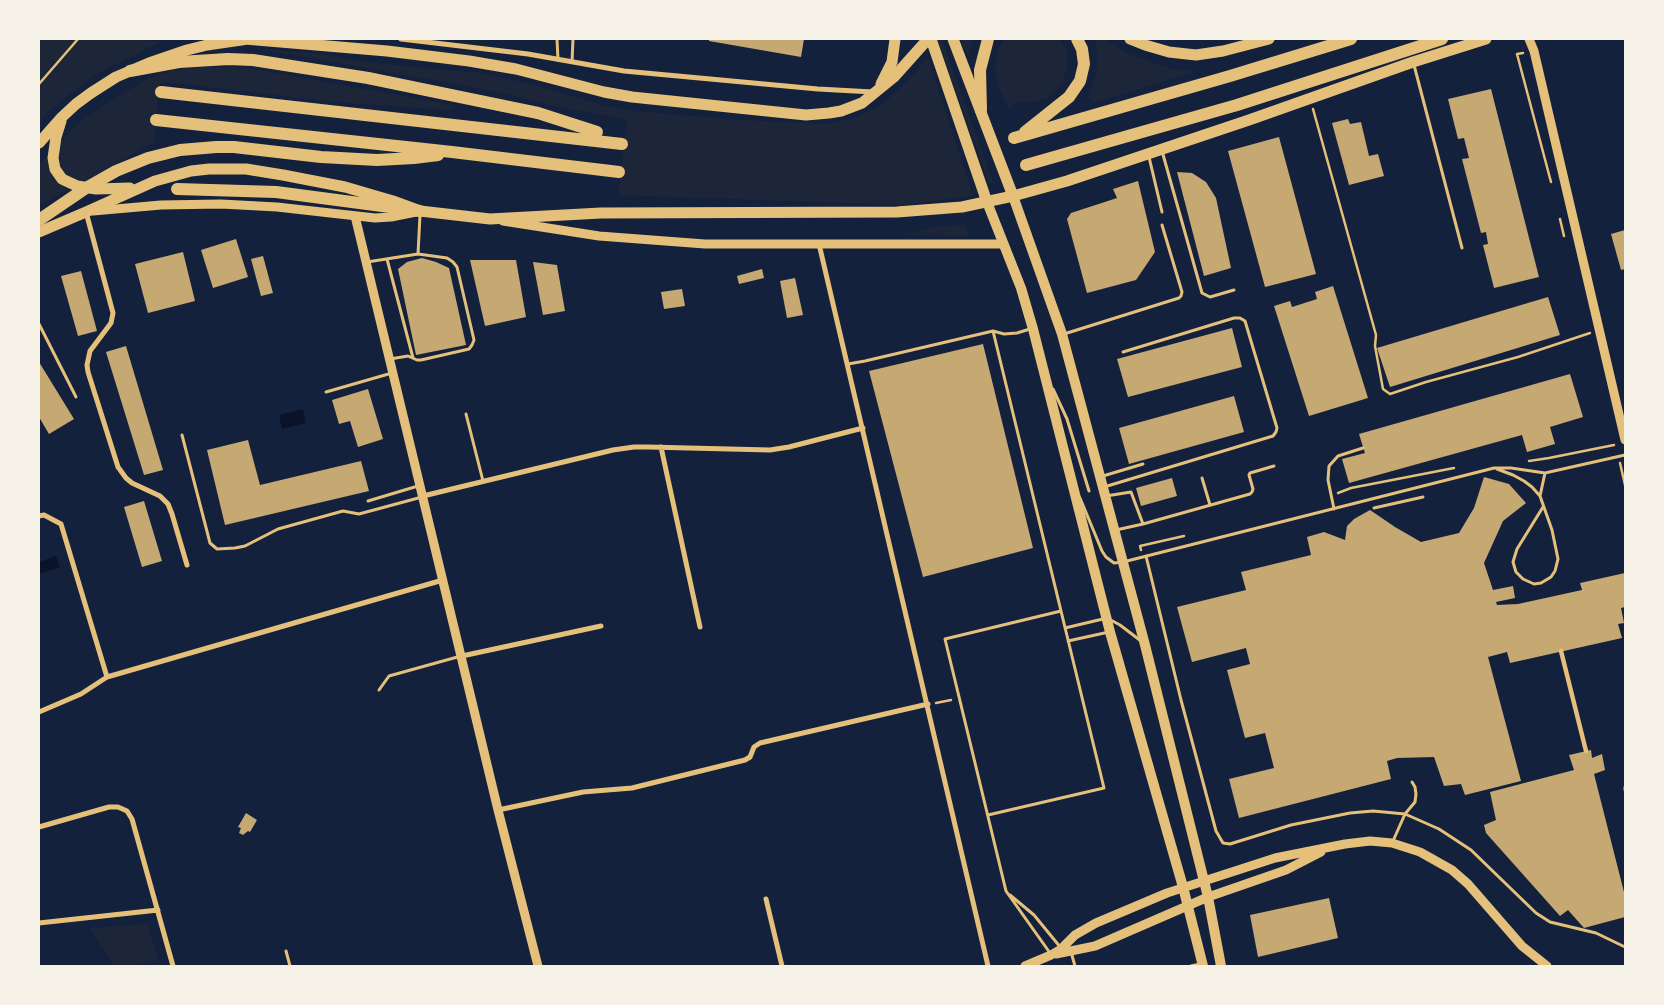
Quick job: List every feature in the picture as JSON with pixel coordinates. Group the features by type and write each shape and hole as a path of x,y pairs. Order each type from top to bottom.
{"highway":[{"path":"981,110 980,70 988,39"},
{"path":"1077,39 1082,49 1084,64 1083,73 1075,90 1062,104 1015,138 1221,79 1351,39"},
{"path":"1026,164 1237,105 1442,39"},
{"path":"130,71 171,63 204,60 261,61 368,78 538,113 597,132"},
{"path":"161,92 622,144"},
{"path":"156,120 619,172"},
{"path":"39,220 86,188 116,171 164,153 198,148 234,147 321,157 377,160 414,158 452,152"},
{"path":"177,189 276,192 420,212"}],"main road":[{"path":"244,39 387,51 470,61 516,69 604,92 632,97 806,114 829,113 846,109 862,102 894,77 929,39 1002,244 1021,288 1045,372 1110,632 1183,887 1203,965"},
{"path":"39,143 62,117 91,93 130,71 187,50 248,39"},
{"path":"876,92 892,62 896,39"},
{"path":"953,39 1013,196 1062,334 1145,644 1208,896 1221,966"},
{"path":"1130,39 1169,52 1196,55 1236,49 1269,39"},
{"path":"39,232 141,186 173,175 209,169 246,169 283,174 345,187 393,201 420,212 490,219 601,213 897,212 962,207 1013,196 1067,181 1413,62 1486,39"},
{"path":"62,117 53,150 53,158 55,169 66,182 86,188 112,190 141,186"}],"street":[{"path":"401,39 528,54 624,71 828,90 876,92"},
{"path":"1529,39 1534,51 1625,440"},
{"path":"187,565 168,504 160,496 132,483 118,467 88,372 87,365 90,351 111,322 113,313 86,212 161,205 221,204 249,205 354,216 391,217 420,212"},
{"path":"354,216 498,810 538,966"},
{"path":"490,219 561,231 668,241 736,244 1002,244"},
{"path":"819,243 988,966"},
{"path":"423,496 613,450 634,447 661,447 770,450 863,428"},
{"path":"661,447 700,627"},
{"path":"39,516 44,515 61,524 107,677"},
{"path":"39,712 81,694 107,677 443,580"},
{"path":"462,656 601,626"},
{"path":"1561,651 1586,751"},
{"path":"498,810 583,792 632,788 740,762 748,759 754,747 760,743 928,704"},
{"path":"39,827 109,807 118,806 127,811 132,819 173,966"},
{"path":"1025,966 1061,949 1075,935 1096,923 1183,887 1275,858 1370,841 1392,844 1426,855 1452,870 1468,884 1522,946 1546,966"},
{"path":"1051,955 1095,946 1208,896 1286,870 1331,847"},
{"path":"766,899 782,966"},
{"path":"39,923 158,910"}],"lane":[{"path":"557,39 558,60"},
{"path":"572,62 573,39"},
{"path":"1413,62 1462,248"},
{"path":"1162,149 1202,293 1210,297 1234,290"},
{"path":"1148,154 1162,212"},
{"path":"418,254 420,212"},
{"path":"1062,334 1180,296 1182,292 1162,225"},
{"path":"366,262 418,254 447,258 457,267 474,340 472,345 469,349 421,360 408,356 390,359"},
{"path":"387,259 414,359"},
{"path":"1104,492 1273,436 1277,428 1244,321 1240,318 1234,318 1123,352"},
{"path":"39,324 76,398"},
{"path":"848,364 993,331 1004,334 1033,329"},
{"path":"988,815 1104,788 993,331"},
{"path":"326,392 393,372"},
{"path":"1045,372 1067,419 1089,491"},
{"path":"466,414 483,481"},
{"path":"182,435 210,543 217,549 246,546 278,529 343,511 359,514 423,496"},
{"path":"1334,509 1328,480 1329,466 1338,456 1363,448"},
{"path":"1074,486 1086,510 1102,551 1114,563 1494,468 1511,468 1545,473 1625,455"},
{"path":"1100,476 1143,464"},
{"path":"1115,530 1250,494 1253,489 1250,473 1274,466"},
{"path":"1494,468 1513,474 1532,487 1540,496 1558,559 1555,571 1551,577 1542,583 1534,584 1523,579 1516,572 1513,562 1517,549 1543,507"},
{"path":"1540,496 1545,473"},
{"path":"1202,478 1210,505"},
{"path":"368,500 420,485"},
{"path":"1104,492 1131,492 1143,524"},
{"path":"1374,508 1423,497"},
{"path":"1146,556 1213,822 1223,843 1230,844 1291,825 1350,813 1373,811 1405,814 1439,829 1471,850 1536,913 1550,922 1588,931 1625,946"},
{"path":"1051,955 1006,891 945,639 1061,612"},
{"path":"1065,628 1107,618 1120,625 1145,644"},
{"path":"1068,642 1110,632"},
{"path":"378,690 389,676 462,656"},
{"path":"1392,844 1405,814 1415,802 1415,787 1412,782"},
{"path":"1006,891 1034,915 1061,949"},
{"path":"286,951 290,966"},
{"path":"1070,951 1075,966"},
{"path":"1191,966 1203,965"}],"path":[{"path":"39,84 78,39"},
{"path":"1310,98 1376,335 1375,346 1383,389 1390,394 1426,382 1518,357 1599,329"},
{"path":"1619,457 1625,485"},
{"path":"928,704 960,698"}],"shaded area":[{"path":"39,39 132,39 161,42 96,74 49,111 39,123"},
{"path":"937,39 942,39 993,182 989,183"},
{"path":"961,39 973,39 968,56 963,46"},
{"path":"1004,39 1060,39 1067,52 1067,69 1062,84 1047,98 1030,103 1020,101 1009,109 999,88 995,69 997,53"},
{"path":"1094,39 1105,39 1126,53 1171,69 1198,71 1094,103 1088,97 1097,70 1097,50"},
{"path":"254,48 330,55 362,62 481,73 535,85 602,105 634,111 742,120 827,124 855,118 882,105 912,76 928,57 973,196 903,205 618,195 627,119 567,109 488,90"},
{"path":"203,67 255,69 453,105 454,108 451,110 333,102 166,82 159,85 154,142 39,206 39,164 83,119 148,78 170,71"},
{"path":"965,224 970,236 904,235 932,227"},
{"path":"303,409 306,423 282,429 279,415"},
{"path":"56,556 60,567 39,574 39,562"},
{"path":"147,924 159,962 121,966 115,966 89,928"}],"building":[{"path":"709,39 804,39 801,57 709,41"},
{"path":"1491,89 1539,277 1494,288 1483,245 1488,244 1486,232 1481,233 1462,159 1469,158 1464,138 1458,139 1448,99"},
{"path":"1348,119 1350,124 1361,122 1369,156 1378,154 1384,176 1349,185 1332,123"},
{"path":"1279,137 1316,274 1265,287 1228,151"},
{"path":"1177,172 1192,173 1206,182 1216,198 1231,268 1204,276"},
{"path":"1138,181 1155,252 1136,280 1087,293 1067,219 1071,213 1117,198 1113,189"},
{"path":"1625,230 1625,269 1621,270 1611,234"},
{"path":"236,239 248,277 213,288 201,250"},
{"path":"183,252 195,301 148,313 135,264"},
{"path":"263,256 273,293 261,296 251,259"},
{"path":"422,258 449,268 466,345 416,355 398,269 407,262"},
{"path":"470,260 516,260 526,317 485,326"},
{"path":"533,262 557,265 565,311 543,315"},
{"path":"762,269 764,278 739,284 737,276"},
{"path":"81,271 97,331 78,336 61,276"},
{"path":"795,278 803,315 787,318 780,281"},
{"path":"1333,286 1368,398 1309,416 1274,306 1290,301 1292,307 1317,299 1315,292"},
{"path":"682,289 685,306 664,309 661,292"},
{"path":"1548,297 1560,335 1390,387 1377,348"},
{"path":"1232,328 1242,367 1128,397 1117,359"},
{"path":"983,344 1033,548 923,577 869,371"},
{"path":"126,346 163,470 144,475 106,352"},
{"path":"39,362 74,419 49,434 39,417"},
{"path":"1570,374 1583,417 1550,427 1555,444 1527,452 1522,435 1349,483 1342,459 1365,453 1359,434"},
{"path":"368,389 383,439 358,447 350,421 339,424 332,400"},
{"path":"1234,396 1244,432 1129,464 1119,428"},
{"path":"248,440 260,485 361,461 369,491 225,525 207,450"},
{"path":"1484,477 1509,484 1526,503 1503,521 1484,563 1493,590 1513,586 1515,598 1496,602 1497,605 1518,604 1582,590 1580,583 1625,573 1625,607 1621,608 1624,623 1618,624 1622,638 1510,663 1507,652 1488,657 1521,781 1465,795 1461,784 1444,786 1434,757 1397,758 1387,761 1391,779 1239,818 1229,779 1274,768 1265,733 1245,738 1227,670 1250,664 1246,648 1192,662 1177,607 1246,590 1241,572 1311,555 1307,537 1324,532 1345,540 1347,526 1354,519 1370,510 1421,542 1459,533 1474,508"},
{"path":"1172,478 1177,496 1141,506 1136,488"},
{"path":"144,501 162,561 142,567 124,507"},
{"path":"1591,750 1592,758 1602,754 1605,770 1594,774 1625,896 1625,917 1584,928 1568,910 1560,916 1486,833 1484,825 1496,820 1490,792 1574,770 1569,755"},
{"path":"246,813 257,820 250,832 248,831 243,835 239,833 241,828 238,827"},
{"path":"1329,898 1338,938 1258,957 1250,915"}]}
